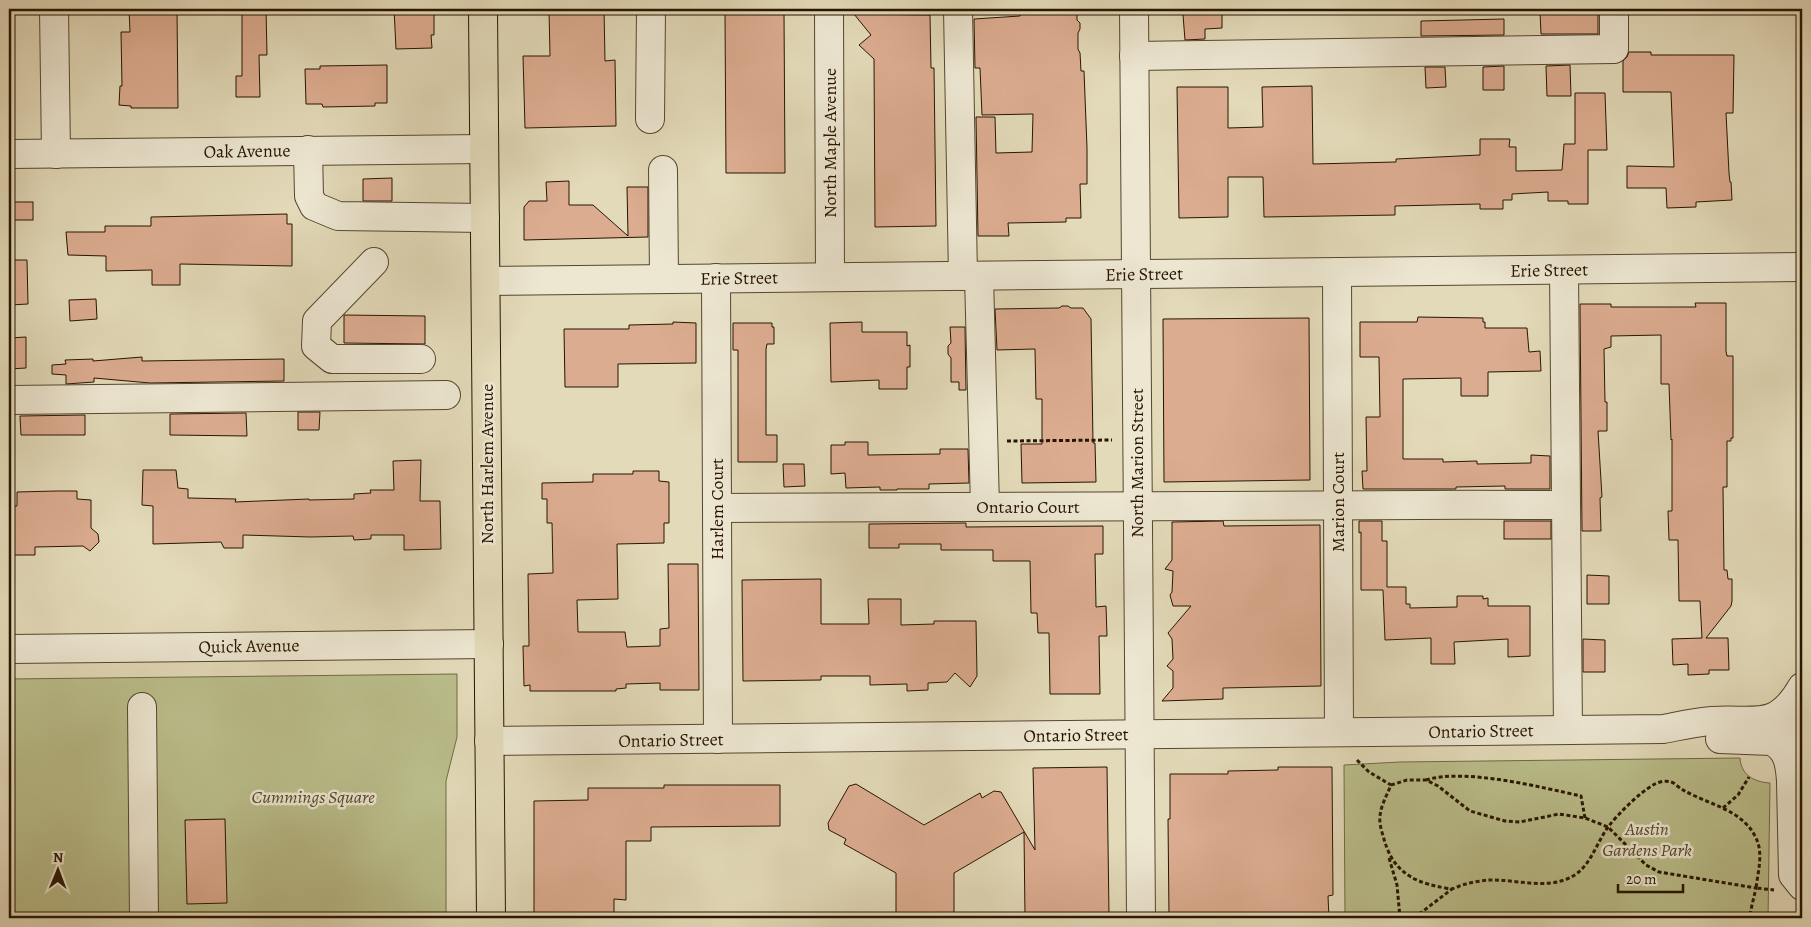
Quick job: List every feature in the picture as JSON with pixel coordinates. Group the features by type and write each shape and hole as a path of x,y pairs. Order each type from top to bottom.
{"main road":[{"name":"North Harlem Avenue","path":"483,9 491,918"}],"street":[{"path":"54,9 56,154"},
{"path":"650,119 651,9"},
{"name":"North Maple Avenue","path":"829,9 830,277"},
{"path":"958,9 971,276 983,442 985,507"},
{"name":"North Marion Street","path":"1134,9 1141,918"},
{"path":"1134,56 1614,49 1614,9"},
{"name":"Oak Avenue","path":"9,154 484,149"},
{"path":"308,150 309,196 314,206 338,216 485,218"},
{"path":"663,170 664,279"},
{"path":"374,262 316,321 316,346 332,359 422,359"},
{"name":"Erie Street","path":"486,281 1802,267"},
{"path":"1564,270 1568,730"},
{"name":"Marion Court","path":"1338,272 1339,732"},
{"name":"Harlem Court","path":"716,278 718,739"},
{"path":"9,400 446,395"},
{"name":"Ontario Court","path":"717,508 1138,507 1338,504 1566,506"},
{"name":"Quick Avenue","path":"9,649 489,644"},
{"path":"1757,727 1778,716 1802,687"},
{"path":"142,707 144,918"},
{"name":"Ontario Street","path":"490,741 1663,729 1711,721 1757,727 1786,752 1797,792 1793,875 1802,886"},
{"path":"1757,727 1802,736"}],"path":[{"path":"983,442 1112,440"},
{"path":"1357,760 1370,772 1391,784 1406,780 1449,777 1490,779 1581,796 1585,818"},
{"path":"1723,808 1738,795 1749,777"},
{"path":"1426,780 1438,786 1470,812 1505,822 1520,822 1559,814 1585,818 1608,827 1646,865 1659,872 1776,890"},
{"path":"1414,918 1452,889 1467,883 1489,880 1533,884 1557,883 1570,878 1581,870 1592,856 1608,827 1633,801 1662,781 1671,782 1683,790 1723,808 1750,826 1757,838 1760,856 1756,888 1749,918"},
{"path":"1391,784 1383,803 1380,817 1381,831 1397,885 1400,918"},
{"path":"1388,855 1400,869 1411,877 1431,885 1452,889"}],"green space":[{"name":"Cummings Square","path":"457,674 457,737 446,781 446,918 9,918 9,679"},
{"name":"Austin Gardens Park","path":"1740,758 1743,769 1749,776 1759,781 1770,783 1768,918 1345,918 1344,765 1400,762"}],"building":[{"path":"129,9 177,9 178,108 131,108 131,106 119,105 120,86 122,86 121,32 130,32"},
{"path":"242,9 266,9 267,55 259,55 260,97 236,97 236,76 242,76"},
{"path":"394,9 434,9 434,35 431,35 432,48 396,49"},
{"path":"549,9 604,9 605,61 615,60 616,126 525,128 523,56 550,56"},
{"path":"1077,9 1077,20 1080,23 1078,49 1081,71 1084,71 1087,148 1087,184 1080,184 1081,218 1066,218 1066,222 1008,223 1009,236 978,236 976,117 995,117 996,153 1032,152 1033,114 982,115 980,68 975,68 974,19 1020,16 1020,10"},
{"path":"1188,9 1222,9 1222,28 1205,29 1205,39 1185,40 1183,15"},
{"path":"1563,9 1598,9 1598,34 1541,34 1540,12 1563,12"},
{"path":"784,12 785,173 726,173 725,13"},
{"path":"854,14 930,15 931,68 934,68 936,226 875,227 874,59 859,45 871,35"},
{"path":"1504,19 1504,35 1421,36 1421,21"},
{"path":"1629,52 1651,52 1651,55 1734,55 1733,113 1726,113 1732,200 1696,202 1696,207 1667,208 1666,188 1627,188 1627,166 1674,167 1671,92 1623,92 1623,61"},
{"path":"387,65 387,103 375,103 375,106 323,107 322,104 306,104 305,69 320,69 320,66"},
{"path":"1570,65 1571,96 1547,96 1546,66"},
{"path":"1504,66 1504,90 1483,90 1483,67"},
{"path":"1425,67 1445,67 1446,87 1426,88"},
{"path":"1312,86 1313,164 1396,162 1396,159 1480,155 1480,139 1510,139 1509,147 1516,147 1516,171 1562,170 1564,144 1575,144 1575,93 1605,93 1607,150 1588,150 1588,204 1548,201 1548,192 1512,194 1512,200 1503,200 1503,209 1480,209 1480,204 1395,206 1395,215 1264,217 1263,177 1228,177 1228,217 1179,218 1177,87 1228,87 1228,128 1263,127 1262,87"},
{"path":"392,178 392,201 363,201 363,179"},
{"path":"569,181 569,205 593,205 628,236 627,187 648,187 648,237 524,240 524,207 529,201 547,201 546,182"},
{"path":"9,202 33,202 33,220 9,220"},
{"path":"287,214 287,224 292,224 292,266 180,264 180,285 152,285 152,270 106,271 106,256 68,255 66,232 105,232 105,226 151,226 151,217"},
{"path":"9,260 27,260 28,304 9,305"},
{"path":"96,299 97,319 70,321 69,300"},
{"path":"1695,303 1726,303 1726,351 1727,356 1733,356 1733,438 1731,438 1731,441 1727,441 1727,487 1723,487 1724,570 1727,570 1728,579 1732,579 1732,601 1731,606 1706,638 1728,638 1729,670 1709,670 1709,674 1688,675 1688,664 1673,665 1672,639 1702,638 1700,601 1679,601 1678,540 1669,540 1668,511 1672,511 1672,439 1669,384 1661,384 1661,335 1611,336 1611,347 1604,349 1607,431 1598,431 1602,497 1600,498 1601,531 1582,531 1580,304 1611,304 1611,307 1696,307"},
{"path":"1062,306 1083,308 1091,319 1093,443 1095,443 1096,482 1022,483 1021,444 1042,444 1042,399 1036,399 1035,349 997,350 995,309 1059,308"},
{"path":"344,315 425,316 425,344 344,343"},
{"path":"1418,317 1483,318 1485,328 1527,328 1529,352 1540,351 1541,371 1488,372 1488,396 1461,396 1461,378 1403,379 1403,459 1443,459 1443,462 1477,461 1477,464 1531,463 1531,455 1550,456 1550,489 1505,489 1505,486 1456,487 1456,489 1363,489 1362,471 1367,471 1366,417 1380,417 1379,357 1360,357 1360,322 1417,322"},
{"path":"1309,318 1310,480 1164,482 1163,319"},
{"path":"673,322 696,323 696,363 618,364 618,387 565,387 564,329 629,329 629,325 673,324"},
{"path":"862,322 862,332 907,332 907,346 910,345 910,367 907,367 907,389 879,389 879,380 831,382 830,323"},
{"path":"733,323 772,323 772,327 774,327 774,344 767,344 766,349 766,435 777,435 777,462 738,462 738,350 733,350"},
{"path":"950,327 965,327 966,390 959,390 959,382 951,382 951,358 948,354 948,346 951,343"},
{"path":"26,337 26,368 9,369 9,338"},
{"path":"142,357 142,361 284,359 284,381 150,383 94,378 94,382 66,384 66,375 52,374 52,365 66,364 65,360 93,359 93,361"},
{"path":"298,412 320,412 319,430 298,430"},
{"path":"246,413 247,436 170,435 170,414"},
{"path":"85,415 85,435 21,435 20,416"},
{"path":"845,442 868,442 868,455 940,454 940,449 968,449 969,483 929,484 929,489 880,490 880,487 846,488 845,473 831,474 831,445 845,445"},
{"path":"421,460 420,501 440,501 441,549 404,550 404,535 371,535 371,539 354,540 353,536 243,535 243,548 224,548 221,542 153,544 153,506 142,505 143,470 176,470 178,488 188,489 188,498 236,499 235,502 354,499 354,494 371,493 370,490 394,490 393,461"},
{"path":"783,464 804,464 805,486 784,487"},
{"path":"633,471 659,471 659,481 669,482 669,523 664,523 664,543 617,544 618,599 577,600 578,632 625,632 627,647 660,646 660,629 669,628 668,564 698,564 699,690 660,690 660,683 626,684 626,688 616,689 616,691 530,691 530,685 524,686 523,646 529,646 528,574 553,573 552,523 547,523 547,499 542,499 542,483 593,482 593,474 633,474"},
{"path":"77,491 77,499 91,500 91,528 98,534 99,542 90,551 83,546 35,547 35,555 12,555 12,545 9,545 9,506 17,506 17,492"},
{"path":"1223,521 1224,526 1320,525 1321,686 1223,688 1223,699 1162,701 1173,688 1173,671 1167,666 1173,659 1172,639 1168,633 1191,606 1173,606 1170,595 1172,592 1173,571 1165,569 1172,560 1172,522"},
{"path":"1359,521 1382,521 1382,541 1387,541 1387,587 1406,587 1406,604 1410,604 1410,608 1457,607 1457,596 1483,596 1483,599 1488,598 1488,606 1530,606 1530,656 1508,657 1508,639 1454,642 1455,664 1431,664 1431,638 1385,640 1383,590 1361,590 1361,532 1359,533"},
{"path":"1504,521 1551,521 1551,539 1504,539"},
{"path":"966,523 966,527 1103,526 1103,554 1095,554 1096,607 1106,606 1107,636 1099,636 1100,694 1050,694 1049,633 1038,633 1037,613 1031,613 1030,561 993,561 993,550 941,550 941,544 899,544 899,548 869,548 869,524"},
{"path":"1587,575 1609,576 1609,604 1587,604"},
{"path":"821,579 821,624 869,624 868,599 901,599 901,625 934,624 934,621 976,621 977,676 970,687 955,673 947,682 928,683 928,690 907,691 907,684 870,685 870,676 821,676 821,680 743,681 742,580"},
{"path":"1583,639 1605,640 1605,672 1583,672"},
{"path":"1107,767 1109,916 1025,917 1024,832 954,873 954,918 896,918 896,873 844,844 846,839 829,830 828,823 849,786 856,784 924,825 980,793 982,798 994,791 1001,792 1035,850 1033,768"},
{"path":"1278,767 1332,767 1333,895 1328,896 1329,918 1169,918 1168,819 1170,819 1170,774 1228,774 1228,771 1278,770"},
{"path":"664,785 780,785 780,826 651,827 651,841 626,841 626,900 614,899 614,913 607,913 607,918 534,918 534,801 588,800 588,788 664,788"},
{"path":"225,819 227,903 187,904 185,820"}]}
